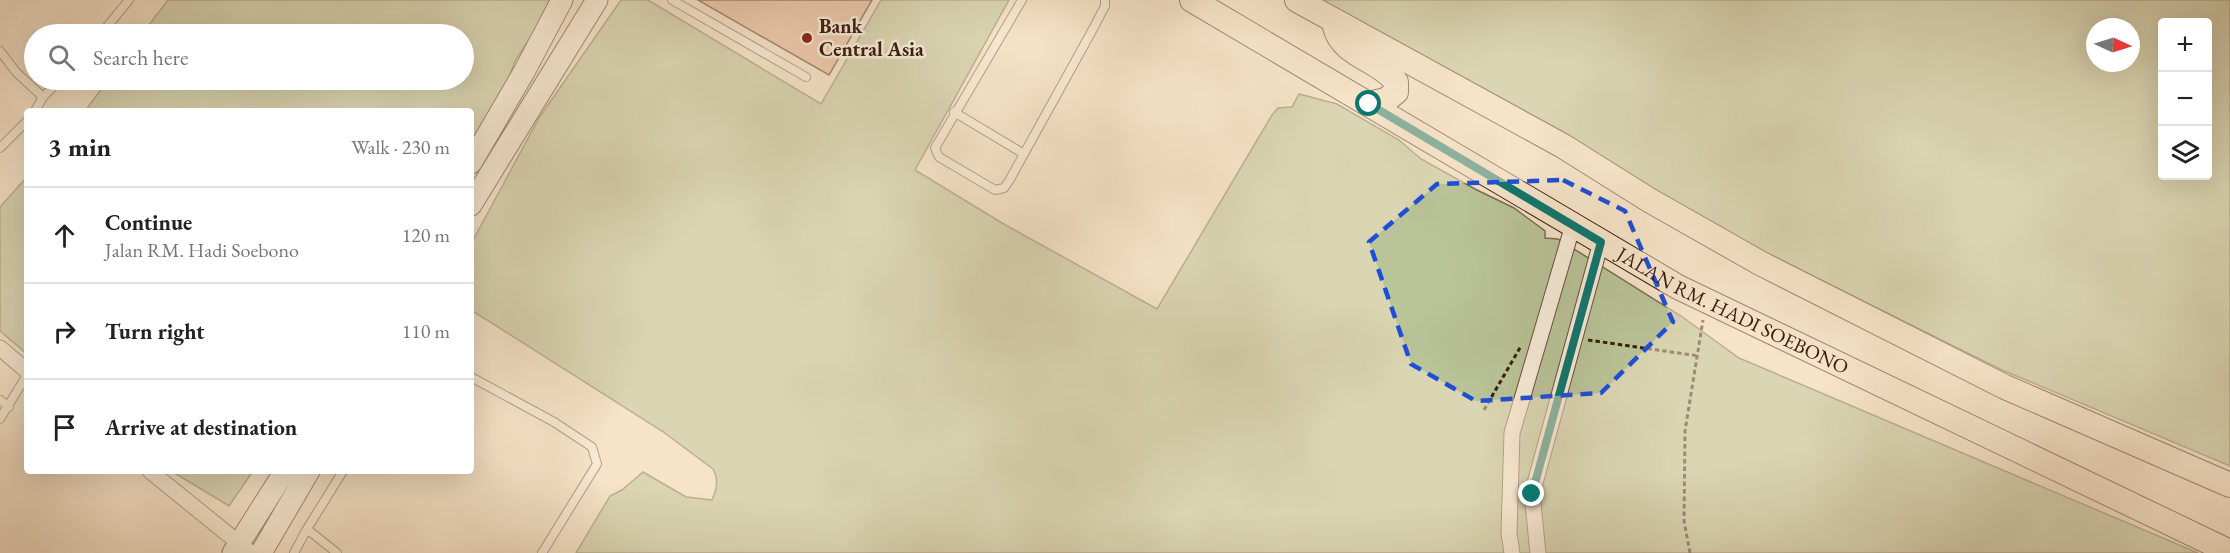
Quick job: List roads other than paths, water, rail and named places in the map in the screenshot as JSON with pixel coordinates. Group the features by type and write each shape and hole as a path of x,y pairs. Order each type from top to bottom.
{"main road":[{"name":"JALAN RM. HADI SOEBONO","path":"1192,0 1708,303 2230,552"},
{"path":"1297,0 1563,146 1649,200 1760,263 2005,387 2230,485"},
{"path":"1334,22 1335,31 1350,48 1393,77 1396,82 1396,92 1391,97 1369,104"}],"street":[{"path":"474,158 524,72 562,0"},
{"path":"474,200 590,2"},
{"path":"1512,553 1509,534 1512,433 1573,225"},
{"path":"1509,534 1532,494 1601,242"},
{"path":"0,348 24,370"},
{"path":"153,474 241,550 283,474"},
{"path":"261,553 307,474"},
{"path":"1532,494 1539,553"}],"lane":[{"path":"109,24 129,0"},
{"path":"672,0 806,77"},
{"path":"1022,0 954,112 935,151 939,157 995,190 1004,188 1093,30 1105,6 1105,0"},
{"path":"0,51 24,79"},
{"path":"36,90 44,97"},
{"path":"37,108 51,90"},
{"path":"954,112 1023,154"},
{"path":"0,148 24,124"},
{"path":"0,419 24,379"},
{"path":"474,379 554,422 592,447 597,464 542,553"},
{"path":"0,400 9,407"},
{"path":"294,553 342,474"},
{"path":"308,529 337,553"}],"place":[{"name":"Bank Central Asia","path":"807,38"}]}
